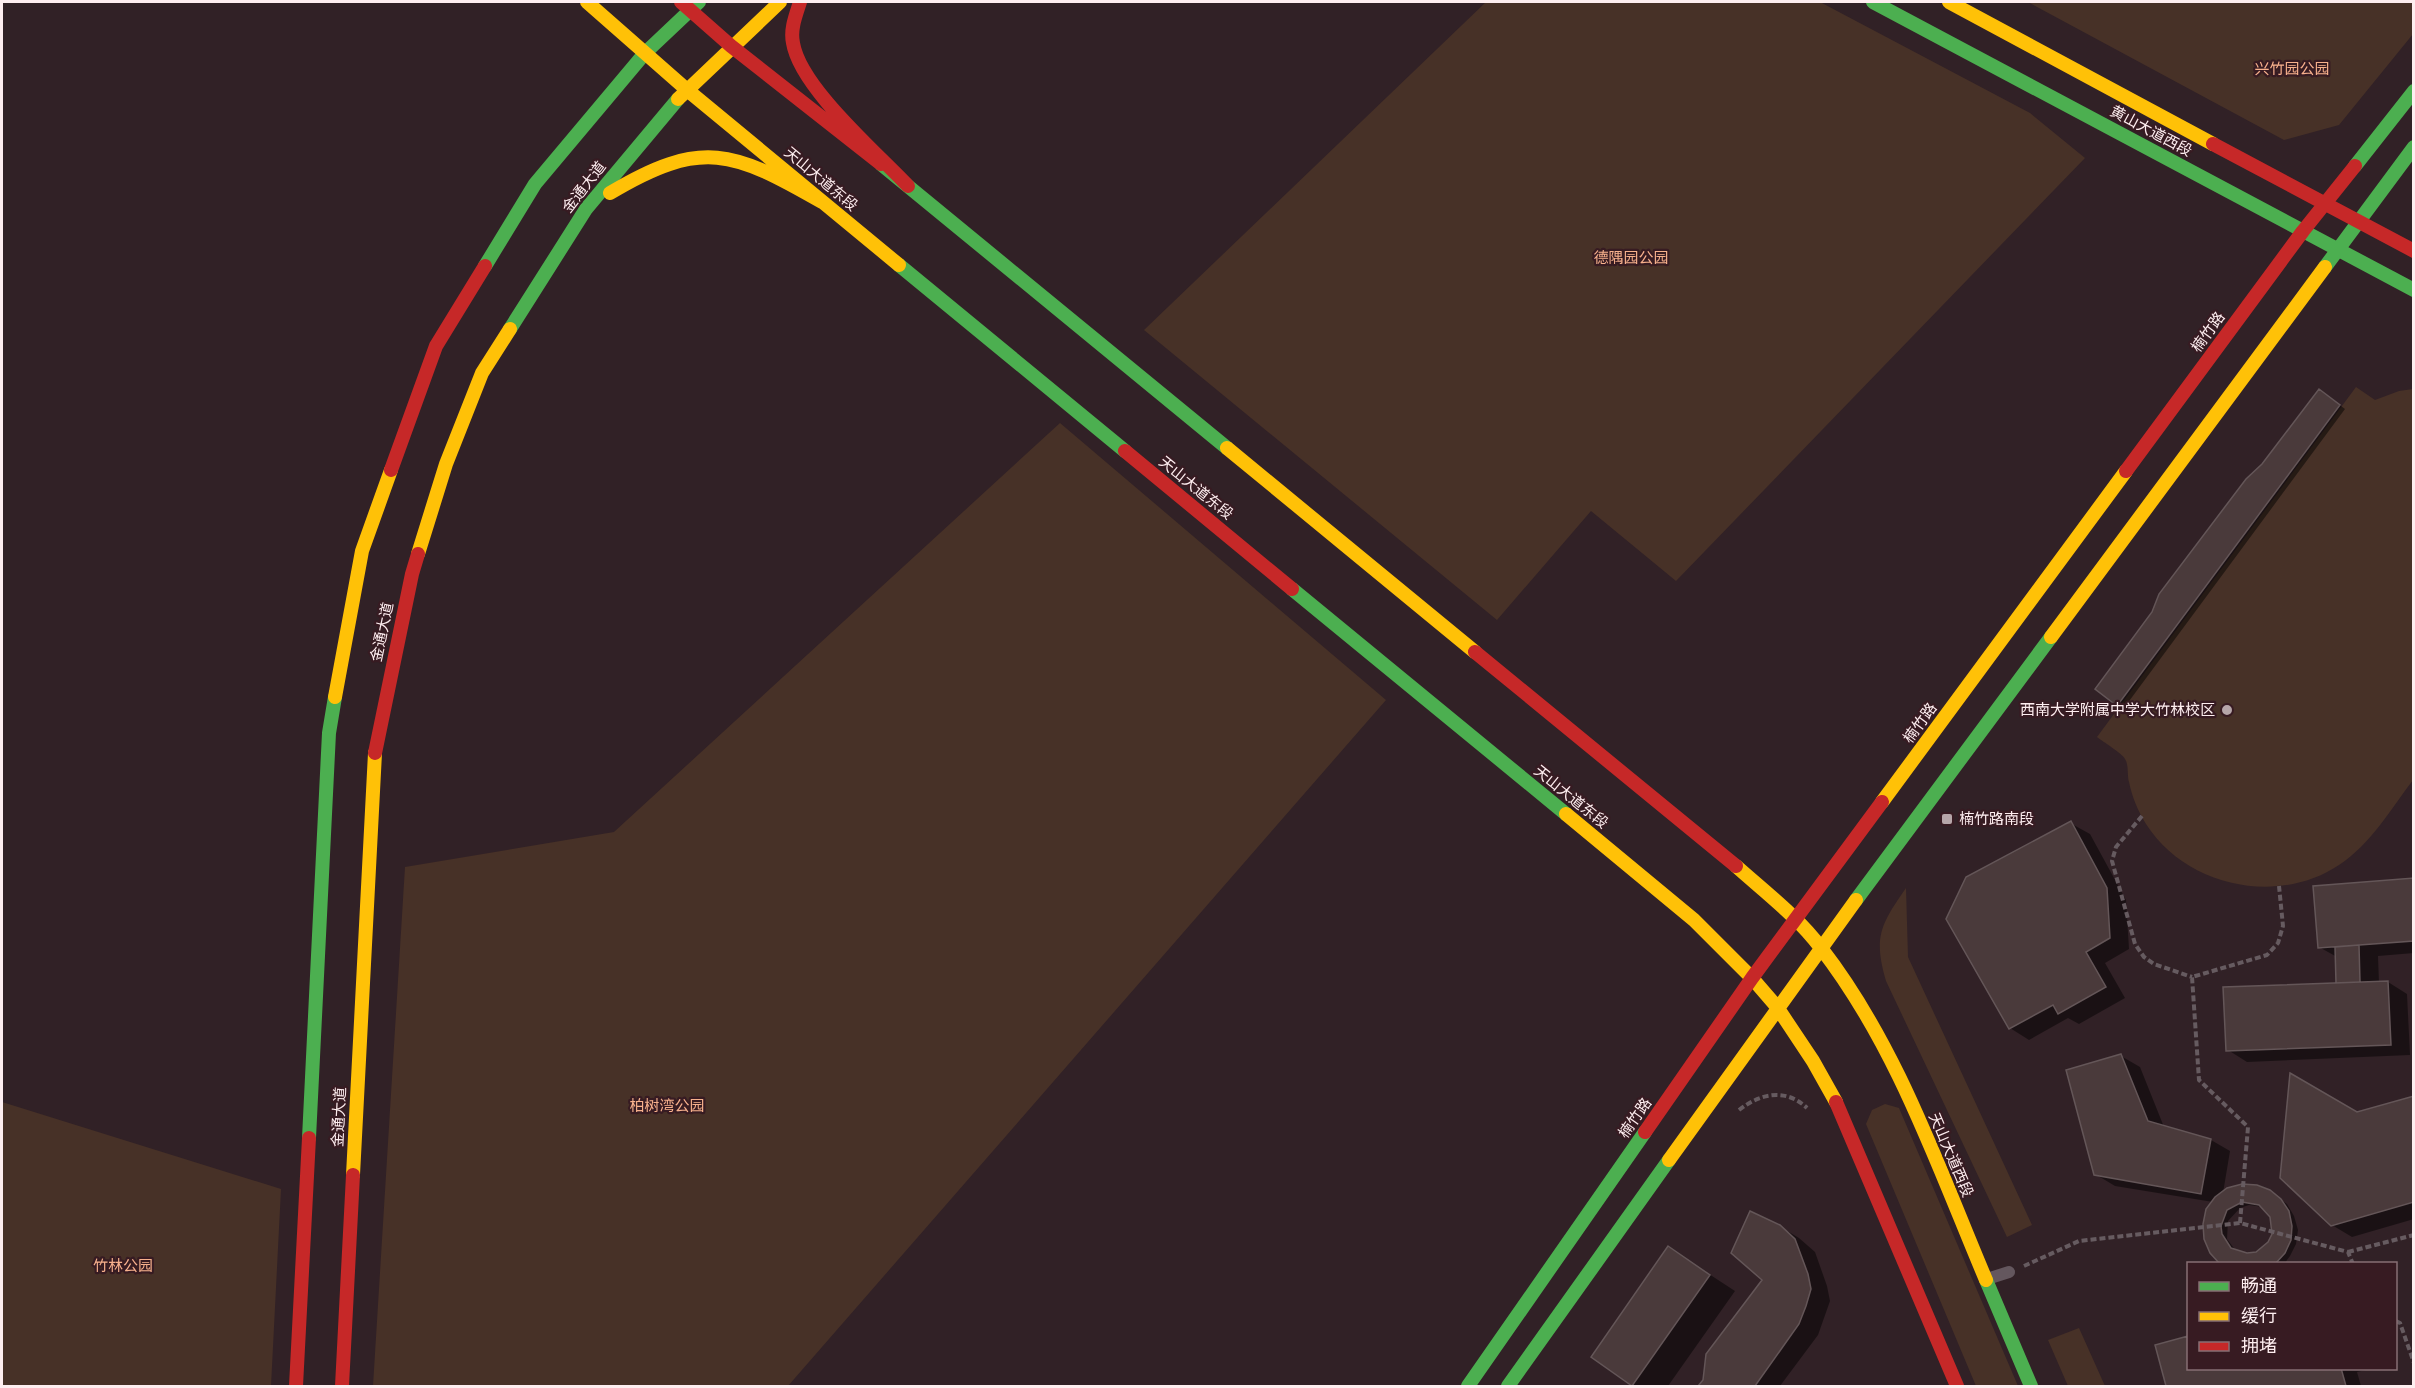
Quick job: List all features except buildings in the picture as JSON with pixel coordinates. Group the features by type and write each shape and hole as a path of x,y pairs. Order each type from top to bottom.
{"main road":[{"name":"天山大道东段","path":"587,2 822,202 1694,920 1752,978 1777,1007"},
{"name":"金通大道","path":"342,1386 375,743 412,573 450,454 482,373 586,209 687,89 780,2"},
{"path":"800,2 794,20 792,41 799,65 816,90 908,186"},
{"name":"黄山大道西段","path":"1873,2 2335,250 2414,290"},
{"name":"黄山大道西段","path":"1949,2 2414,251"},
{"name":"金通大道","path":"296,1386 329,733 362,550 436,346 535,184 645,53 690,4"},
{"path":"690,4 731,46 908,186 1736,866 1796,919 1821,947"},
{"name":"楠竹路","path":"1468,1386 1752,978 2303,231 2414,91"},
{"path":"1508,1386 1777,1007 2335,250 2414,147"},
{"path":"586,209 633,177 658,166 687,158 720,156 751,163 822,202"},
{"name":"天山大道西段","path":"1821,947 1867,1014 1904,1086 2031,1386"},
{"path":"1777,1007 1813,1061 1843,1115 1957,1386"}],"lane":[{"path":"1985,1280 2009,1272"}],"path":[{"path":"2142,816 2116,847 2112,861 2134,944 2144,957 2154,964 2192,977 2267,955 2278,943 2283,926 2278,886"},
{"path":"2192,977 2199,1080 2248,1127 2240,1223"},
{"path":"1736,1112 1749,1102 1775,1094 1789,1096 1802,1103 1813,1114"},
{"path":"2009,1272 2079,1241 2240,1223 2348,1252 2414,1235"},
{"path":"2348,1252 2353,1262"},
{"path":"2397,1322 2400,1323 2414,1363"}],"green space":[{"name":"德隅园公园","path":"1486,2 1820,2 2030,113 2085,158 1676,581 1591,511 1497,620 1144,330"},
{"name":"兴竹园公园","path":"2028,2 2413,2 2413,34 2339,125 2284,140"},
{"path":"2356,387 2375,400 2399,391 2413,389 2413,780 2371,837 2339,865 2315,878 2289,885 2262,887 2235,883 2209,875 2184,863 2163,846 2138,809 2130,788 2125,759 2097,737"},
{"name":"柏树湾公园","path":"1060,423 1386,700 788,1386 373,1386 405,867 614,832"},
{"path":"1906,888 1908,957 2032,1225 2007,1237 1886,981 1880,953 1882,932 1885,922"},
{"name":"竹林公园","path":"2,1102 281,1189 271,1386 2,1386"},
{"path":"1885,1104 1899,1108 2018,1386 1976,1386 1866,1124 1872,1110"},
{"path":"2079,1328 2105,1386 2068,1386 2048,1340"}],"traffic: fast":[{"path":"485,266 535,184 645,53 699,2"},
{"path":"1873,2 2414,290"},
{"path":"2355,166 2414,91"},
{"path":"510,329 586,209 678,99"},
{"path":"2325,267 2414,147"},
{"path":"881,164 1227,448"},
{"path":"899,265 1125,451"},
{"path":"1292,589 1566,814"},
{"path":"1856,900 2051,637"},
{"path":"309,1138 329,733 335,697"},
{"path":"1468,1386 1645,1132"},
{"path":"1508,1386 1669,1160"},
{"path":"1986,1280 2031,1386"}],"traffic: slow":[{"path":"587,2 686,89 899,265"},
{"path":"678,99 780,2"},
{"path":"1949,2 2213,144"},
{"path":"610,193 669,164 694,158 717,158 740,162 764,171 822,202"},
{"path":"2051,637 2325,267"},
{"path":"418,554 446,464 482,373 510,329"},
{"path":"1227,448 1475,652"},
{"path":"335,697 362,551 391,470"},
{"path":"1882,802 2126,471"},
{"path":"353,1175 375,753"},
{"path":"1566,814 1694,920 1752,978 1777,1007 1813,1061 1836,1102"},
{"path":"1736,866 1781,905 1812,937 1848,986 1872,1025 1914,1108 1986,1280"},
{"path":"1669,1160 1856,900"}],"traffic: jam":[{"path":"681,2 731,46 881,164"},
{"path":"800,2 792,38 799,60 809,79 841,118 908,186"},
{"path":"2213,144 2414,251"},
{"path":"2126,471 2303,231 2355,166"},
{"path":"391,470 436,346 485,266"},
{"path":"1125,451 1292,589"},
{"path":"375,753 418,554"},
{"path":"1475,652 1736,866"},
{"path":"1645,1132 1752,978 1882,802"},
{"path":"1836,1102 1957,1386"},
{"path":"296,1386 309,1138"},
{"path":"342,1386 353,1175"}],"place":[{"name":"西南大学附属中学大竹林校区","path":"2227,710"},
{"name":"楠竹路南段","path":"1947,819"}]}
